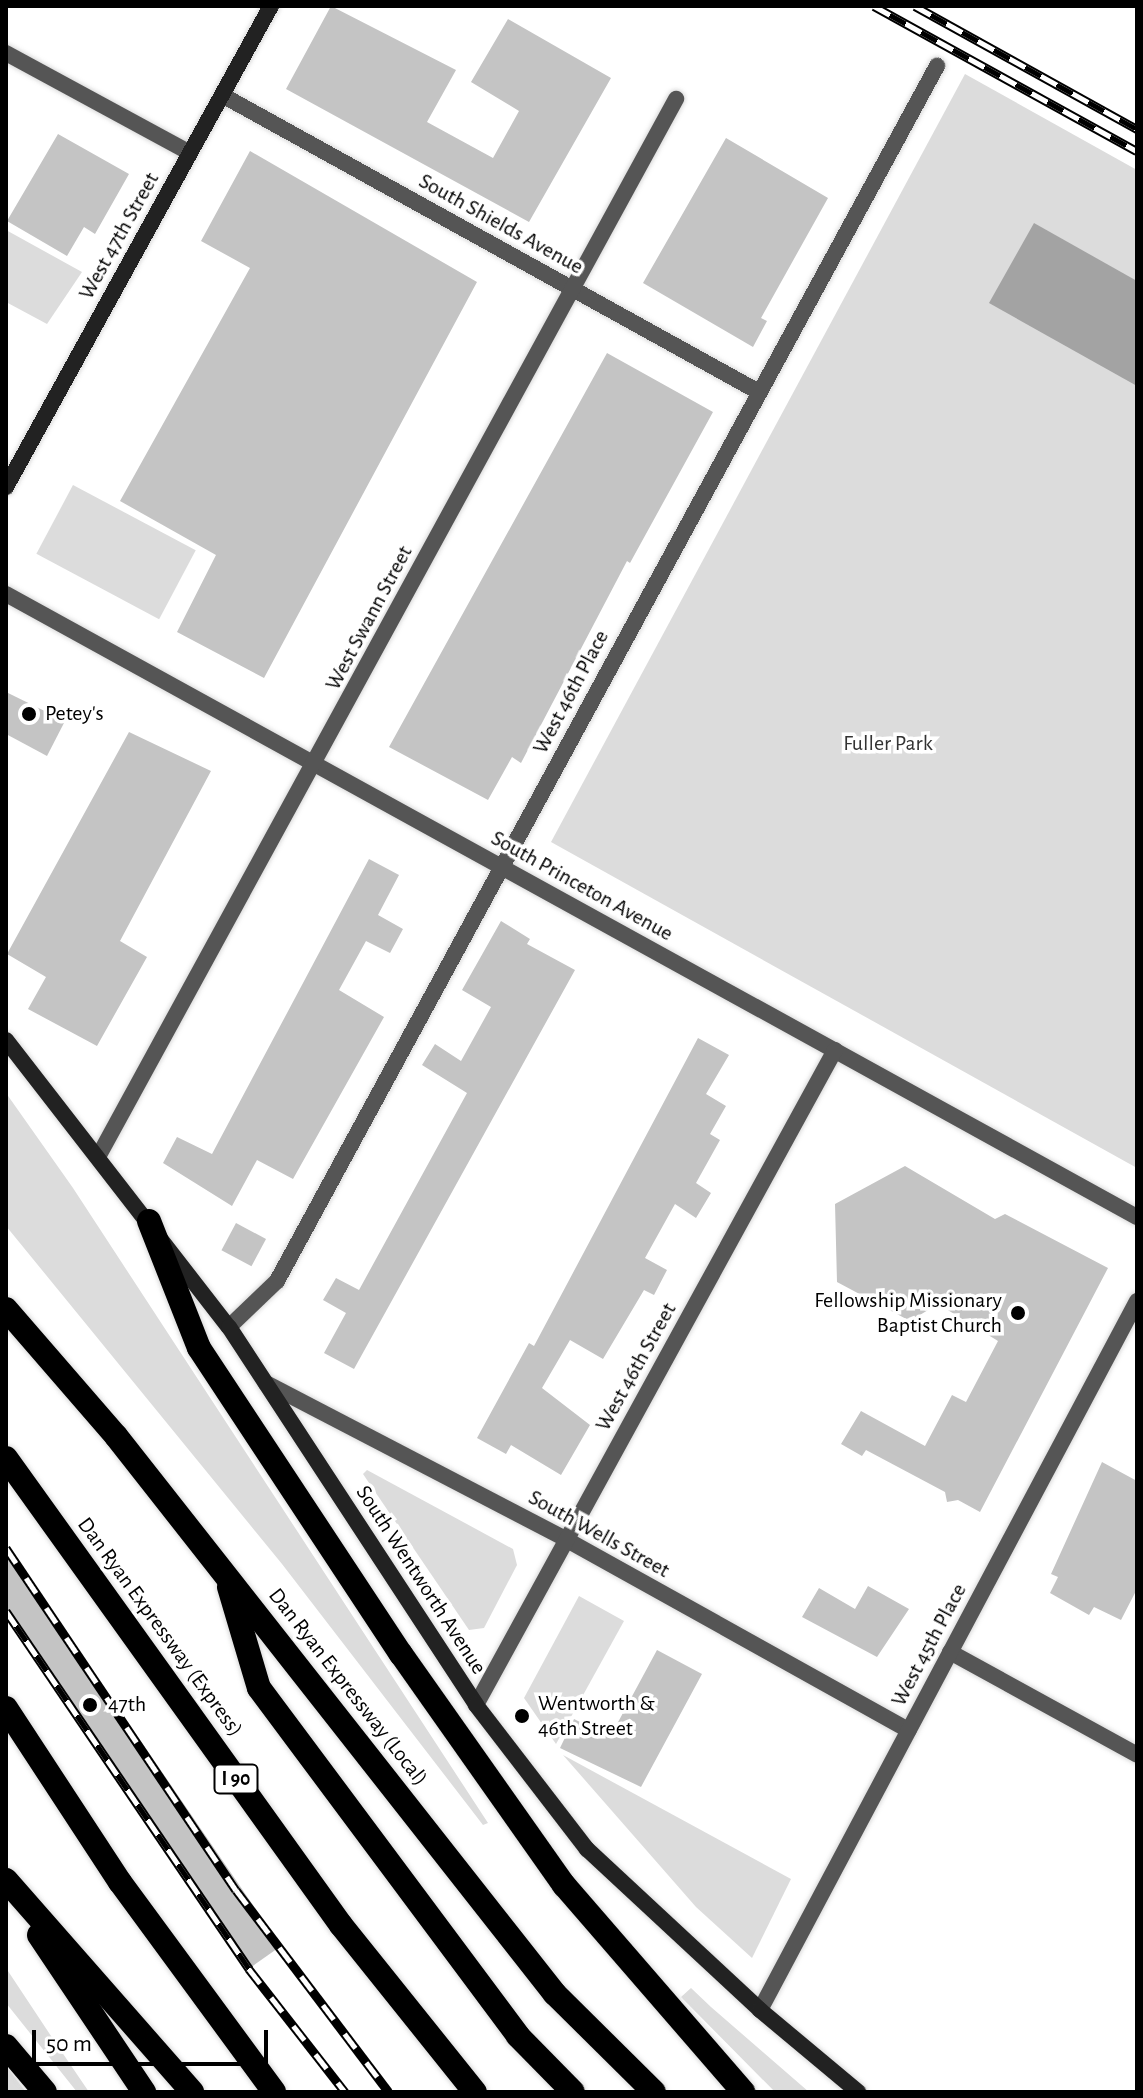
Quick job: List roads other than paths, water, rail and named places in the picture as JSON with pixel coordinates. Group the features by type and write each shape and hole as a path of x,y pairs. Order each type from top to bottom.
{"highway":[{"path":"149,1221 199,1348 401,1654 564,1885 743,2092"},
{"name":"Dan Ryan Expressway (Local)","path":"6,1309 225,1574 555,1994 654,2092"},
{"name":"Dan Ryan Expressway (Express)","path":"6,1458 341,1925 475,2092"},
{"path":"225,1574 259,1688 518,2036 573,2092"},
{"path":"6,1708 120,1882 274,2092"},
{"path":"6,1880 192,2092"},
{"path":"6,1886 144,2092"},
{"path":"6,2046 45,2092"}],"main road":[{"name":"West 47th Street","path":"6,487 271,6"},
{"name":"South Wentworth Avenue","path":"6,1040 229,1327 476,1705 587,1849 760,2010 858,2092"}],"street":[{"path":"6,53 190,153"},
{"name":"West 46th Place","path":"229,1327 277,1281 937,66"},
{"name":"South Shields Avenue","path":"222,95 759,392"},
{"name":"West Swann Street","path":"98,1157 676,99"},
{"name":"South Princeton Avenue","path":"6,594 1137,1217"},
{"name":"West 46th Street","path":"476,1705 835,1050"},
{"name":"West 45th Place","path":"760,2010 1137,1301"},
{"name":"South Wells Street","path":"266,1383 567,1540 909,1730"},
{"path":"950,1652 1137,1755"}],"railway":[{"path":"874,6 1137,151"},
{"path":"915,6 1137,129"},
{"path":"6,1548 236,1890 389,2092"},
{"path":"6,1611 249,1969 345,2092"}],"place":[{"name":"Petey's","path":"29,714"},
{"name":"Fellowship Missionary Baptist Church","path":"1018,1313"},
{"name":"47th","path":"90,1705"},
{"name":"Wentworth & 46th Street","path":"522,1716"}],"park label":[{"name":"Fuller Park","path":"888,744"}]}
